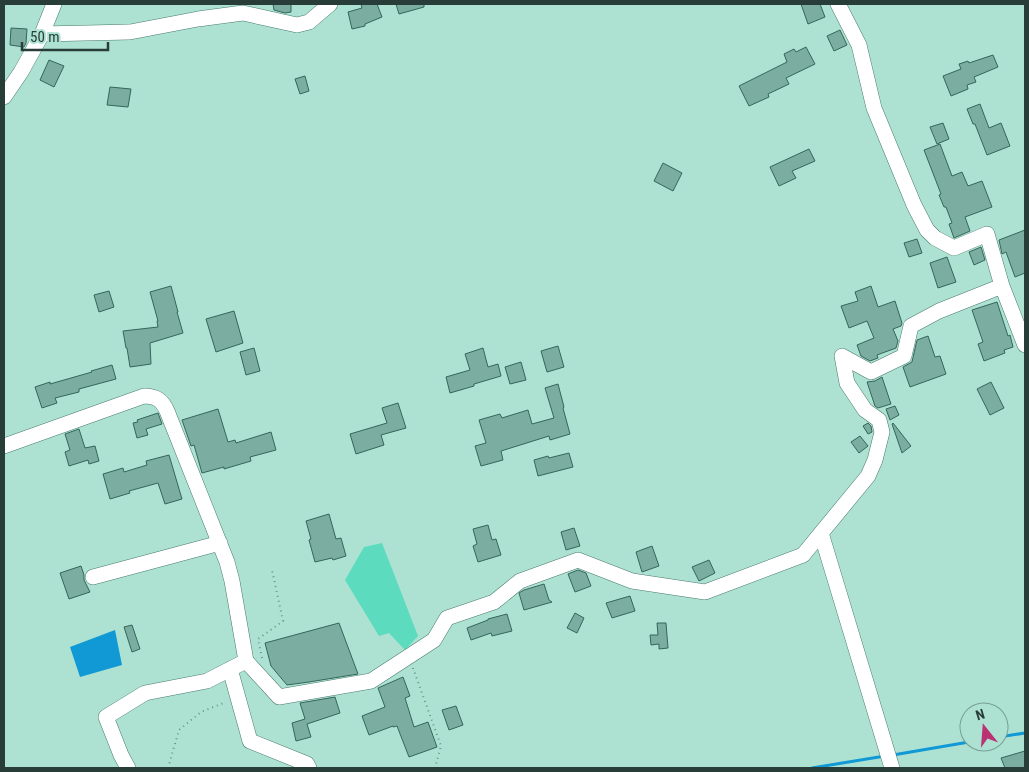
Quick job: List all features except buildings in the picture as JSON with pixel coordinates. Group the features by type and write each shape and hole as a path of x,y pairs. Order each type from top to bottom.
{"street":[{"path":"4,97 21,72 42,34 54,4"},
{"path":"42,34 130,32 198,19 243,13 297,25 309,22 330,4"},
{"path":"838,4 859,45 874,108 914,204 927,230 935,238 954,248 987,234 1002,286 1025,345"},
{"path":"4,446 144,396 160,399 167,410 220,543 232,581 246,661 279,697 372,681 434,640 447,618 494,602 520,581 578,560 632,582 705,592 803,555 868,476 875,460 882,432 878,420 864,410 847,383 842,356 871,372 904,356 910,326 938,311 1002,286"},
{"path":"821,533 892,768"},
{"path":"93,577 220,543"},
{"path":"128,768 106,717 145,694 208,681 246,661"},
{"path":"230,669 250,742 307,764 309,768"}],"path":[{"path":"409,656 441,746 435,768"}],"green space":[{"path":"382,543 418,636 405,650 389,633 379,636 345,580 364,547"}],"water":[{"path":"115,630 122,665 80,677 70,647"}],"waterway":[{"path":"1009,735 1025,733"},
{"path":"893,755 959,744"},
{"path":"812,768 885,756"}]}
